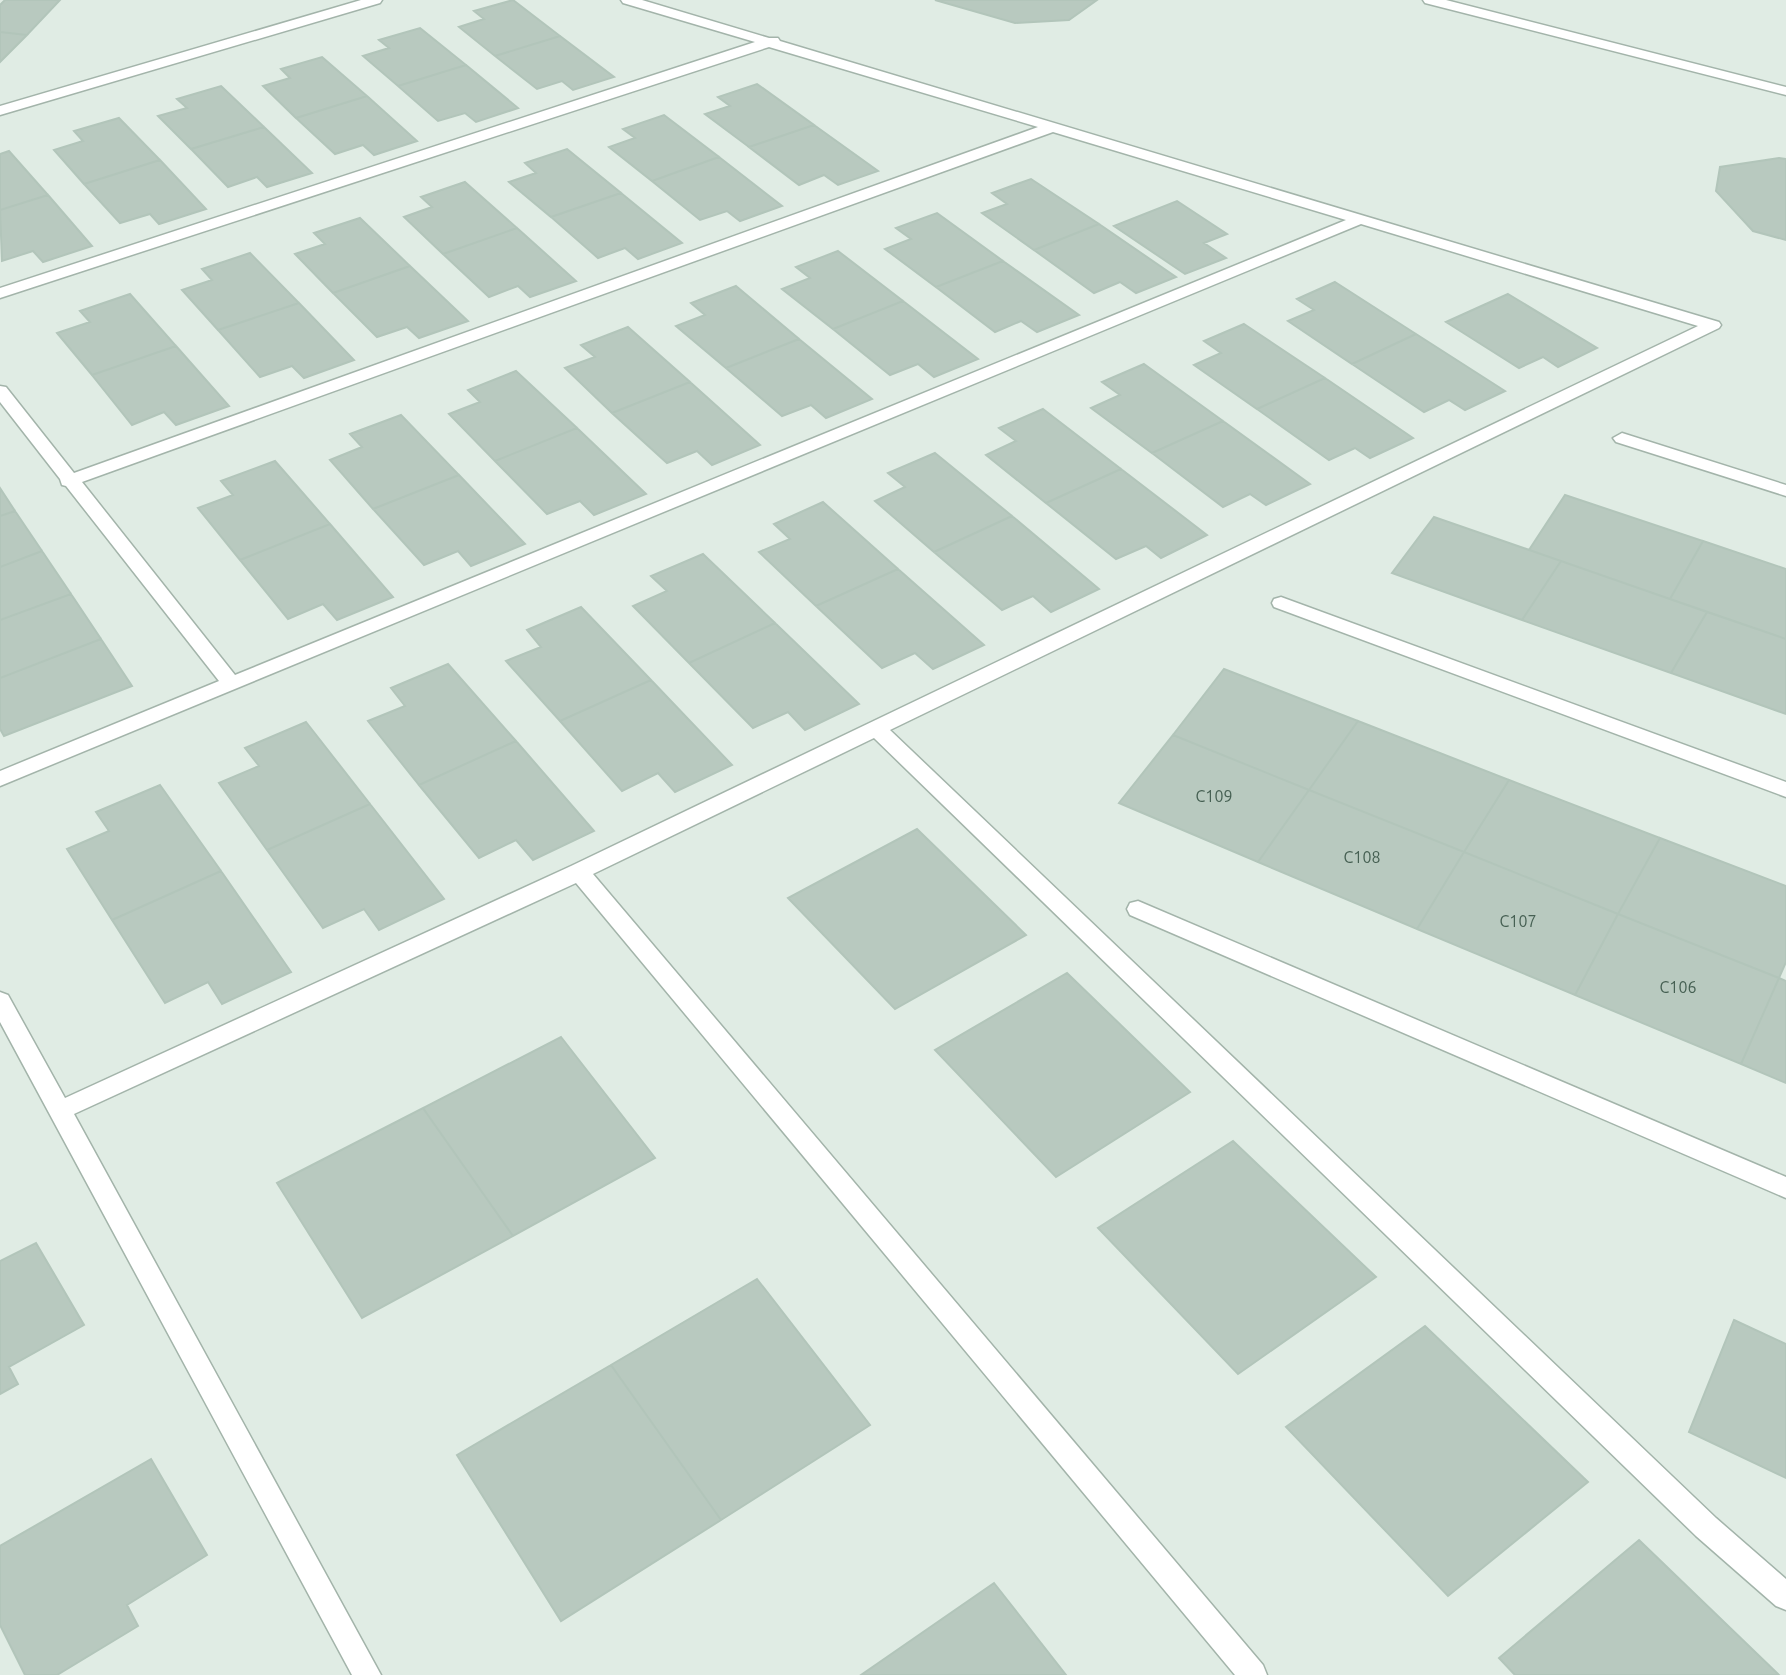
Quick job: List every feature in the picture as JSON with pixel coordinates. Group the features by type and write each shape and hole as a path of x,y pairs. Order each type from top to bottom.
{"street":[{"path":"332,0 353,6"},
{"path":"3,109 375,0"},
{"path":"58,1111 579,872 1713,325 773,41 628,0"},
{"path":"1430,0 1786,91"},
{"path":"0,293 773,41"},
{"path":"68,481 1053,127"},
{"path":"0,779 1361,219"},
{"path":"0,391 68,481 232,684"},
{"path":"1622,438 1786,491"},
{"path":"1281,603 1786,790"},
{"path":"877,730 1706,1527 1786,1597"},
{"path":"579,872 1253,1675"},
{"path":"1138,909 1786,1188"},
{"path":"0,1001 367,1675"}],"building":[{"path":"5,0 60,0 27,35 0,32 0,5"},
{"path":"513,0 560,36 495,56 459,27 484,19 474,11"},
{"path":"935,0 1097,0 1069,20 1015,23"},
{"path":"420,28 466,65 398,86 363,56 389,48 379,40"},
{"path":"0,32 27,35 0,62"},
{"path":"560,36 614,77 573,90 562,81 537,89 495,56"},
{"path":"322,57 367,96 296,118 263,86 290,78 281,69"},
{"path":"466,65 518,108 476,122 465,113 438,121 398,86"},
{"path":"757,84 814,125 749,147 705,114 730,106 718,97"},
{"path":"221,86 264,127 191,149 158,116 187,108 177,99"},
{"path":"367,96 417,141 374,155 363,145 335,154 296,118"},
{"path":"664,115 719,157 652,181 609,147 635,138 623,129"},
{"path":"119,118 160,160 84,184 54,150 83,141 74,131"},
{"path":"814,125 878,171 838,185 824,175 799,185 749,147"},
{"path":"264,127 312,173 267,187 257,177 228,187 191,149"},
{"path":"567,149 621,193 551,217 509,182 536,173 525,163"},
{"path":"9,151 48,195 0,210 0,154"},
{"path":"719,157 782,206 740,221 727,211 700,220 652,181"},
{"path":"1786,159 1786,240 1753,231 1716,191 1720,167"},
{"path":"160,160 206,209 159,224 150,214 120,223 84,184"},
{"path":"1031,179 1099,224 1034,250 982,213 1007,204 992,193"},
{"path":"465,182 517,228 443,254 404,217 432,207 421,197"},
{"path":"621,193 682,243 638,259 625,248 598,258 551,217"},
{"path":"48,195 92,246 43,262 33,251 2,261 0,210"},
{"path":"1177,201 1227,234 1204,243 1226,258 1185,274 1114,226"},
{"path":"937,213 1003,261 936,287 885,249 911,239 896,228"},
{"path":"360,218 410,266 333,293 295,254 325,244 314,233"},
{"path":"1099,224 1176,277 1136,293 1120,282 1094,293 1034,250"},
{"path":"517,228 576,281 530,297 518,286 489,297 443,254"},
{"path":"838,251 903,301 833,329 782,289 810,278 796,267"},
{"path":"250,253 299,303 218,330 182,290 212,280 202,269"},
{"path":"1003,261 1079,315 1037,332 1021,321 995,332 936,287"},
{"path":"410,266 468,321 419,338 407,327 377,337 333,293"},
{"path":"1335,282 1416,334 1352,364 1288,321 1314,310 1297,299"},
{"path":"736,286 799,339 726,368 676,326 705,315 691,303"},
{"path":"130,294 176,346 92,375 57,333 90,322 80,311"},
{"path":"1508,294 1597,348 1558,367 1543,357 1519,368 1446,322"},
{"path":"903,301 978,359 934,377 918,364 890,375 833,329"},
{"path":"299,303 354,360 304,378 292,366 260,377 218,330"},
{"path":"1244,324 1325,378 1257,409 1194,365 1221,353 1204,341"},
{"path":"628,327 690,382 612,413 565,368 595,357 581,345"},
{"path":"1416,334 1505,391 1465,410 1449,400 1424,412 1352,364"},
{"path":"799,339 872,399 826,418 811,405 782,416 726,368"},
{"path":"176,346 229,406 176,425 164,412 132,425 92,375"},
{"path":"1144,364 1223,421 1152,453 1091,408 1120,395 1102,382"},
{"path":"516,371 577,428 495,461 449,414 480,402 468,390"},
{"path":"1325,378 1413,438 1370,458 1355,448 1329,460 1257,409"},
{"path":"690,382 760,445 712,465 697,451 667,463 612,413"},
{"path":"1043,409 1121,469 1046,503 986,455 1016,441 999,428"},
{"path":"401,415 459,475 373,509 330,460 362,447 350,434"},
{"path":"1223,421 1310,484 1266,505 1250,494 1223,507 1152,453"},
{"path":"577,428 646,494 594,515 580,501 547,514 495,461"},
{"path":"935,453 1012,516 934,552 875,501 905,487 888,473"},
{"path":"275,461 330,524 240,560 198,508 233,495 221,481"},
{"path":"1121,469 1207,535 1161,558 1146,546 1116,559 1046,503"},
{"path":"459,475 525,544 471,566 458,551 424,565 373,509"},
{"path":"0,488 15,511 0,516"},
{"path":"1565,495 1703,541 1670,599 1529,550"},
{"path":"823,502 898,569 816,606 759,552 790,539 774,524"},
{"path":"15,511 42,551 0,567 0,516"},
{"path":"1012,516 1099,589 1051,612 1033,596 1002,610 934,552"},
{"path":"1434,517 1561,561 1522,620 1392,573"},
{"path":"330,524 393,597 337,620 323,604 288,619 240,560"},
{"path":"1703,541 1786,569 1786,639 1670,599"},
{"path":"42,551 71,594 0,620 0,567"},
{"path":"703,554 775,623 689,663 633,606 667,591 651,576"},
{"path":"1561,561 1707,612 1671,673 1522,620"},
{"path":"898,569 984,645 933,669 915,653 882,668 816,606"},
{"path":"71,594 101,639 0,678 0,620"},
{"path":"581,607 651,680 560,721 506,661 541,647 527,630"},
{"path":"1707,612 1786,639 1786,714 1671,673"},
{"path":"775,623 859,704 805,730 788,712 753,728 689,663"},
{"path":"101,639 132,686 4,736 0,729 0,678"},
{"path":"448,664 516,741 419,785 368,721 405,706 391,688"},
{"path":"1224,669 1358,721 1309,790 1173,735"},
{"path":"651,680 732,765 675,792 658,773 622,791 560,721"},
{"path":"1358,721 1509,780 1464,852 1309,790"},
{"path":"306,722 370,804 267,850 219,783 259,766 245,748"},
{"path":"1173,735 1309,790 1258,862 1119,803"},
{"path":"516,741 594,831 533,860 516,840 479,858 419,785"},
{"path":"1509,780 1660,838 1618,914 1464,852"},
{"path":"160,785 221,871 112,920 67,849 109,831 96,812"},
{"path":"1309,790 1464,852 1417,929 1258,862"},
{"path":"370,804 444,899 379,930 364,909 323,928 267,850"},
{"path":"917,829 1026,935 895,1009 788,898"},
{"path":"1660,838 1786,886 1786,962 1779,978 1618,914"},
{"path":"1464,852 1618,914 1575,995 1417,929"},
{"path":"221,871 291,972 222,1004 208,982 165,1003 112,920"},
{"path":"1618,914 1779,978 1741,1064 1575,995"},
{"path":"1067,973 1190,1092 1056,1177 935,1050"},
{"path":"1779,978 1786,981 1786,1083 1741,1064"},
{"path":"561,1037 655,1158 513,1236 423,1108"},
{"path":"423,1108 513,1236 362,1318 277,1183"},
{"path":"1233,1141 1376,1277 1238,1374 1098,1228"},
{"path":"36,1243 84,1325 9,1367 18,1384 0,1394 0,1261"},
{"path":"757,1279 870,1425 721,1520 611,1365"},
{"path":"1734,1320 1786,1344 1786,1478 1689,1432"},
{"path":"1425,1326 1588,1482 1448,1596 1286,1427"},
{"path":"611,1365 721,1520 561,1621 457,1455"},
{"path":"151,1459 207,1555 127,1605 138,1626 57,1675 25,1675 0,1625 0,1546"},
{"path":"1639,1540 1779,1675 1515,1675 1499,1658"},
{"path":"994,1583 1066,1675 861,1675"}]}
